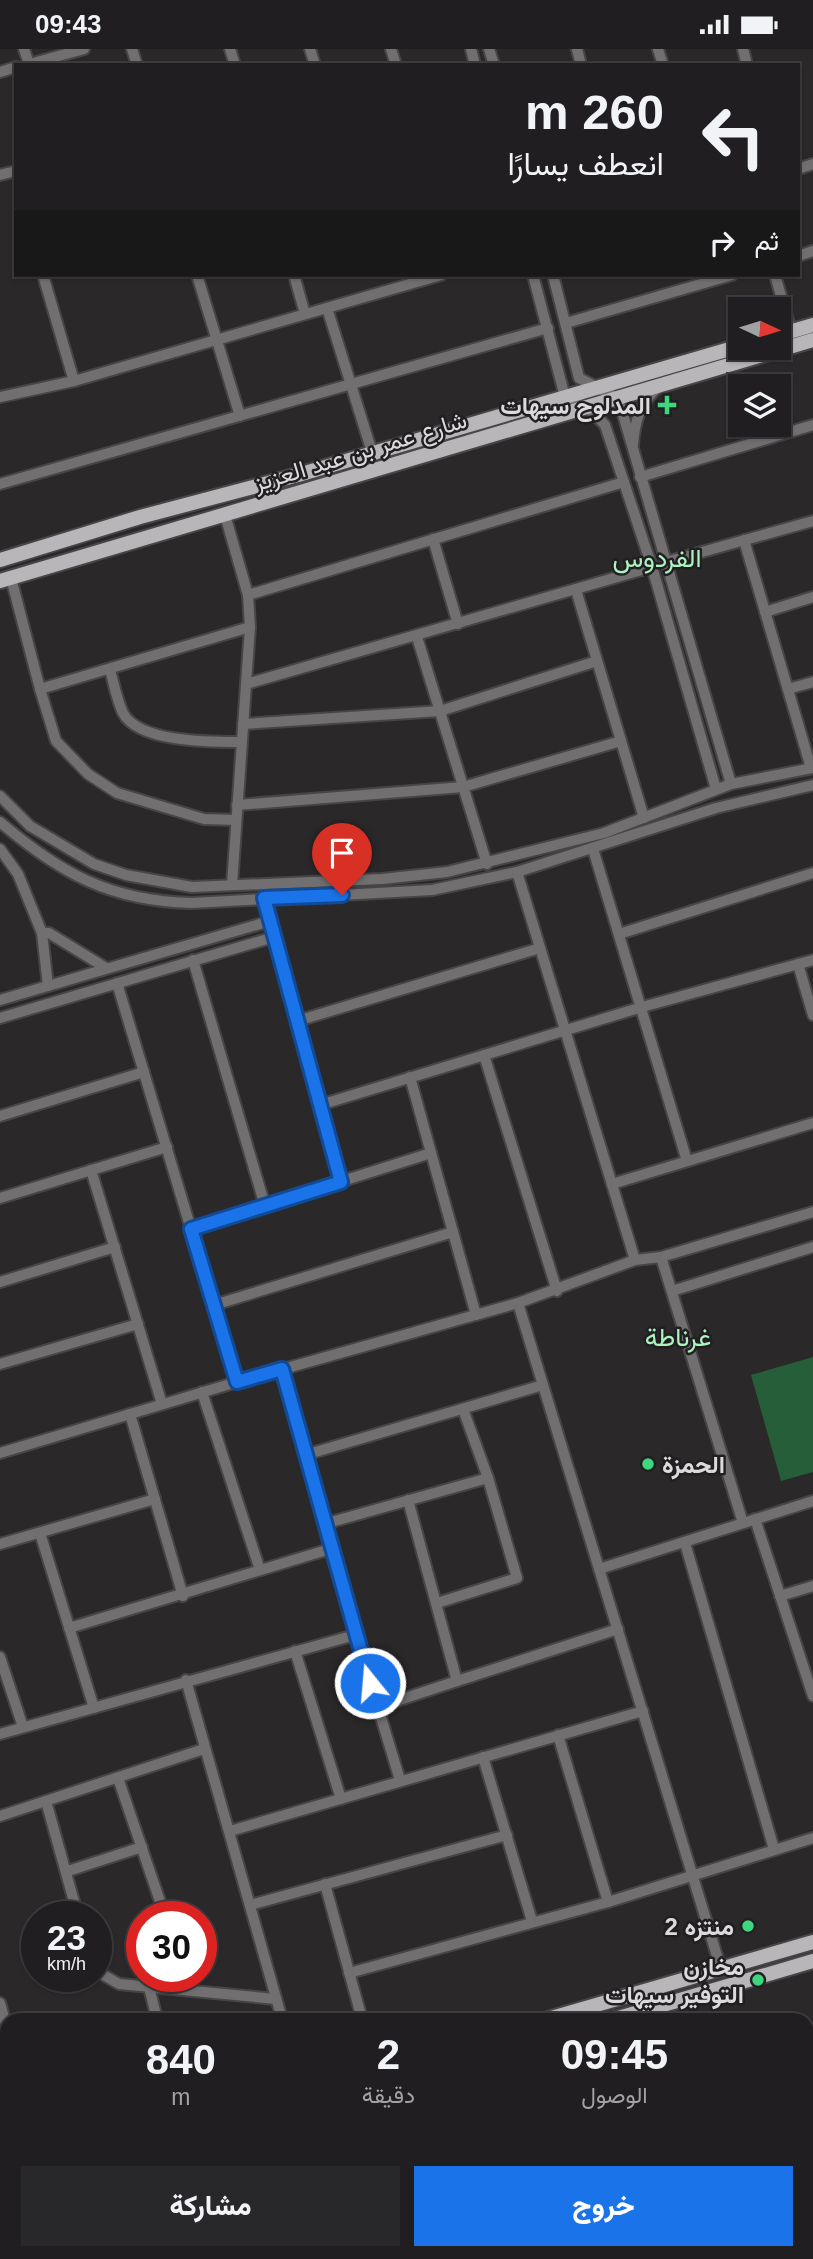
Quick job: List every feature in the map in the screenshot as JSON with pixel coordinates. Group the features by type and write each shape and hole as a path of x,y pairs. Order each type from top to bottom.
{"main road":[{"path":"791,331 813,325"},
{"name":"شارع عمر بن عبد العزيز","path":"4,581 813,340"},
{"name":"شارع عمر بن عبد العزيز","path":"0,560 728,350"},
{"path":"569,2013 813,1942"},
{"path":"635,2013 813,1961"}],"street":[{"path":"31,63 84,49"},
{"path":"0,175 14,171"},
{"path":"44,277 74,381"},
{"path":"198,277 240,416"},
{"path":"295,277 305,314"},
{"path":"0,397 74,381 434,277"},
{"path":"534,277 565,397 587,407 605,425 652,567 716,789"},
{"path":"554,277 579,378 617,398 731,784"},
{"path":"566,323 725,277"},
{"path":"775,277 779,297"},
{"path":"327,308 372,452"},
{"path":"0,484 548,328"},
{"path":"632,454 635,423 642,407 662,384"},
{"path":"640,478 813,425"},
{"path":"248,594 624,482"},
{"path":"225,515 248,594 250,627 232,885"},
{"path":"666,562 813,521"},
{"path":"433,539 458,624"},
{"path":"0,796 30,826 94,864 161,883 192,887 383,879 447,872 604,833 731,784 812,768 744,540"},
{"path":"246,684 417,637 652,567"},
{"path":"4,581 56,741 88,774 117,793 204,819 236,820"},
{"path":"576,590 644,818"},
{"path":"765,612 813,597"},
{"path":"40,689 250,627"},
{"path":"417,637 487,864"},
{"path":"243,724 440,711 597,661"},
{"path":"110,670 124,714 134,725 170,738 242,741"},
{"path":"788,689 813,682"},
{"path":"237,805 463,787 621,741"},
{"path":"0,822 46,859 103,889 163,902 264,898 432,890 517,872 735,802 813,785"},
{"path":"593,849 687,1161"},
{"path":"1,853 18,874 42,933 48,986"},
{"path":"517,872 635,1260"},
{"path":"619,934 813,873"},
{"path":"264,898 341,1182"},
{"path":"0,1000 270,921"},
{"path":"42,933 49,933 106,968"},
{"path":"0,1018 274,937"},
{"path":"297,1021 540,949"},
{"path":"193,960 265,1206"},
{"path":"320,1105 642,1007 813,960"},
{"path":"798,964 813,1015"},
{"path":"117,983 237,1382"},
{"path":"484,1055 557,1291"},
{"path":"0,1116 144,1072"},
{"path":"410,1077 476,1315"},
{"path":"612,1184 813,1123"},
{"path":"0,1198 167,1147"},
{"path":"191,1229 431,1153"},
{"path":"92,1170 162,1404"},
{"path":"0,1453 202,1392 519,1303 635,1260 660,1257 813,1212"},
{"path":"214,1305 453,1232"},
{"path":"0,1282 115,1247"},
{"path":"672,1291 813,1247"},
{"path":"660,1257 743,1523"},
{"path":"519,1303 721,1969"},
{"path":"0,1364 138,1324"},
{"path":"282,1369 330,1549 400,1780"},
{"path":"305,1455 543,1385"},
{"path":"202,1392 260,1570"},
{"path":"438,1603 517,1577 488,1478 463,1409"},
{"path":"130,1414 183,1596"},
{"path":"324,1524 488,1478"},
{"path":"0,1544 155,1499"},
{"path":"408,1500 457,1681"},
{"path":"599,1569 813,1501"},
{"path":"755,1519 780,1596 809,1670 813,1696"},
{"path":"40,1533 94,1707"},
{"path":"685,1543 774,1849"},
{"path":"69,1628 183,1596 330,1549"},
{"path":"780,1596 813,1586"},
{"path":"377,1707 618,1629"},
{"path":"0,1734 355,1635"},
{"path":"295,1651 341,1799"},
{"path":"0,1657 23,1727"},
{"path":"186,1680 280,2013"},
{"path":"230,1831 643,1711"},
{"path":"558,1735 608,1902"},
{"path":"0,1816 204,1749"},
{"path":"482,1757 532,1921"},
{"path":"118,1778 160,1901"},
{"path":"46,1801 75,1901"},
{"path":"250,1905 507,1835"},
{"path":"349,1973 608,1902 813,1838"},
{"path":"68,1871 142,1847"},
{"path":"325,1885 360,2013"},
{"path":"150,1992 156,2013"},
{"path":"207,1992 276,1999"}],"green space":[{"path":"813,1357 813,1472 781,1481 751,1375"}],"place":[{"name":"المدلوح سيهات","path":"667,405"},
{"name":"الحمزة","path":"648,1464"},
{"name":"منتزه 2","path":"748,1926"},
{"name":"مخازن التوفير سيهات","path":"758,1980"}],"district":[{"name":"الفردوس","path":"657,558"},
{"name":"غرناطة","path":"678,1337"}],"route":[{"path":"342,895 264,898 341,1182 191,1229 237,1382 282,1369 330,1549 370,1683"}]}
